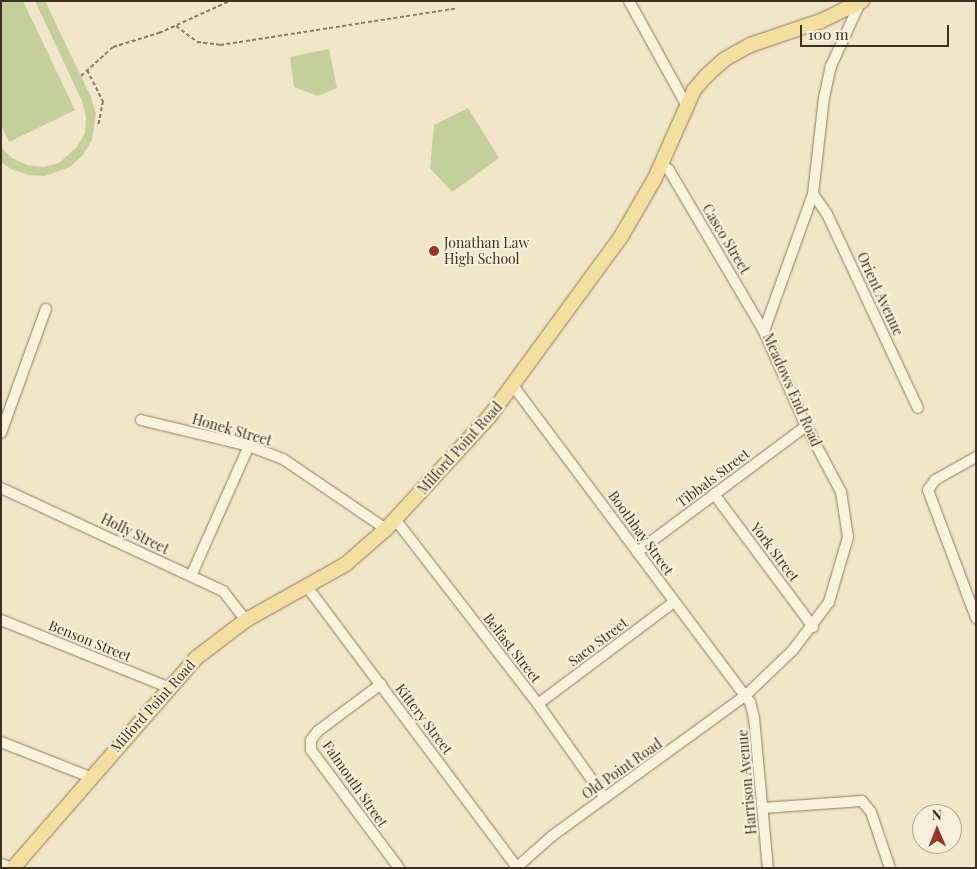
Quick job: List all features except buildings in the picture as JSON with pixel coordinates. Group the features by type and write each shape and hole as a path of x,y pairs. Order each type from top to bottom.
{"main road":[{"name":"Milford Point Road","path":"12,868 168,687 206,648 246,620 308,588 346,564 390,524 514,387 622,235 661,164 686,106 706,76 737,52 861,2"}],"street":[{"path":"629,1 686,106"},
{"name":"Meadows End Road","path":"746,695 813,626 829,602 848,537 841,492 806,426 764,330 813,194 827,82 837,48 861,2"},
{"name":"Casco Street","path":"661,164 669,170 764,330"},
{"name":"Orient Avenue","path":"813,194 827,214 918,408"},
{"path":"1,433 46,309"},
{"name":"Boothbay Street","path":"514,387 674,602 746,695"},
{"name":"Honek Street","path":"141,420 249,446 284,459 390,524"},
{"name":"Tibbals Street","path":"637,552 806,426"},
{"path":"191,576 249,446"},
{"path":"976,457 935,480 928,490 976,618"},
{"name":"Holly Street","path":"1,488 227,594 246,620"},
{"name":"York Street","path":"714,494 813,626"},
{"name":"Belfast Street","path":"390,524 538,704 604,797"},
{"name":"Kittery Street","path":"308,588 517,867"},
{"name":"Saco Street","path":"538,704 674,602"},
{"name":"Benson Street","path":"1,620 168,687"},
{"name":"Falmouth Street","path":"381,684 318,731 311,740 311,750 399,868"},
{"name":"Old Point Road","path":"517,867 604,797 746,695"},
{"name":"Harrison Avenue","path":"746,695 754,718 768,868"},
{"path":"1,742 90,777"},
{"path":"763,808 862,801 872,812 890,868"},
{"path":"1,864 12,868"}],"path":[{"path":"81,76 113,47 176,26 230,1"},
{"path":"176,26 197,42 220,45 458,8"},
{"path":"87,70 103,101 98,127"}],"green space":[{"path":"1,1 23,1 75,110 9,142 1,125"},
{"path":"35,1 45,1 91,97 96,114 92,140 83,155 70,167 45,176 28,175 11,169 1,162 1,147 12,158 27,165 43,167 59,163 77,147 85,133 86,117 82,101"},
{"path":"329,49 337,88 318,96 294,87 290,57"},
{"path":"468,108 499,158 452,192 430,168 434,125"}],"place":[{"name":"Jonathan Law High School","path":"434,251"}]}
